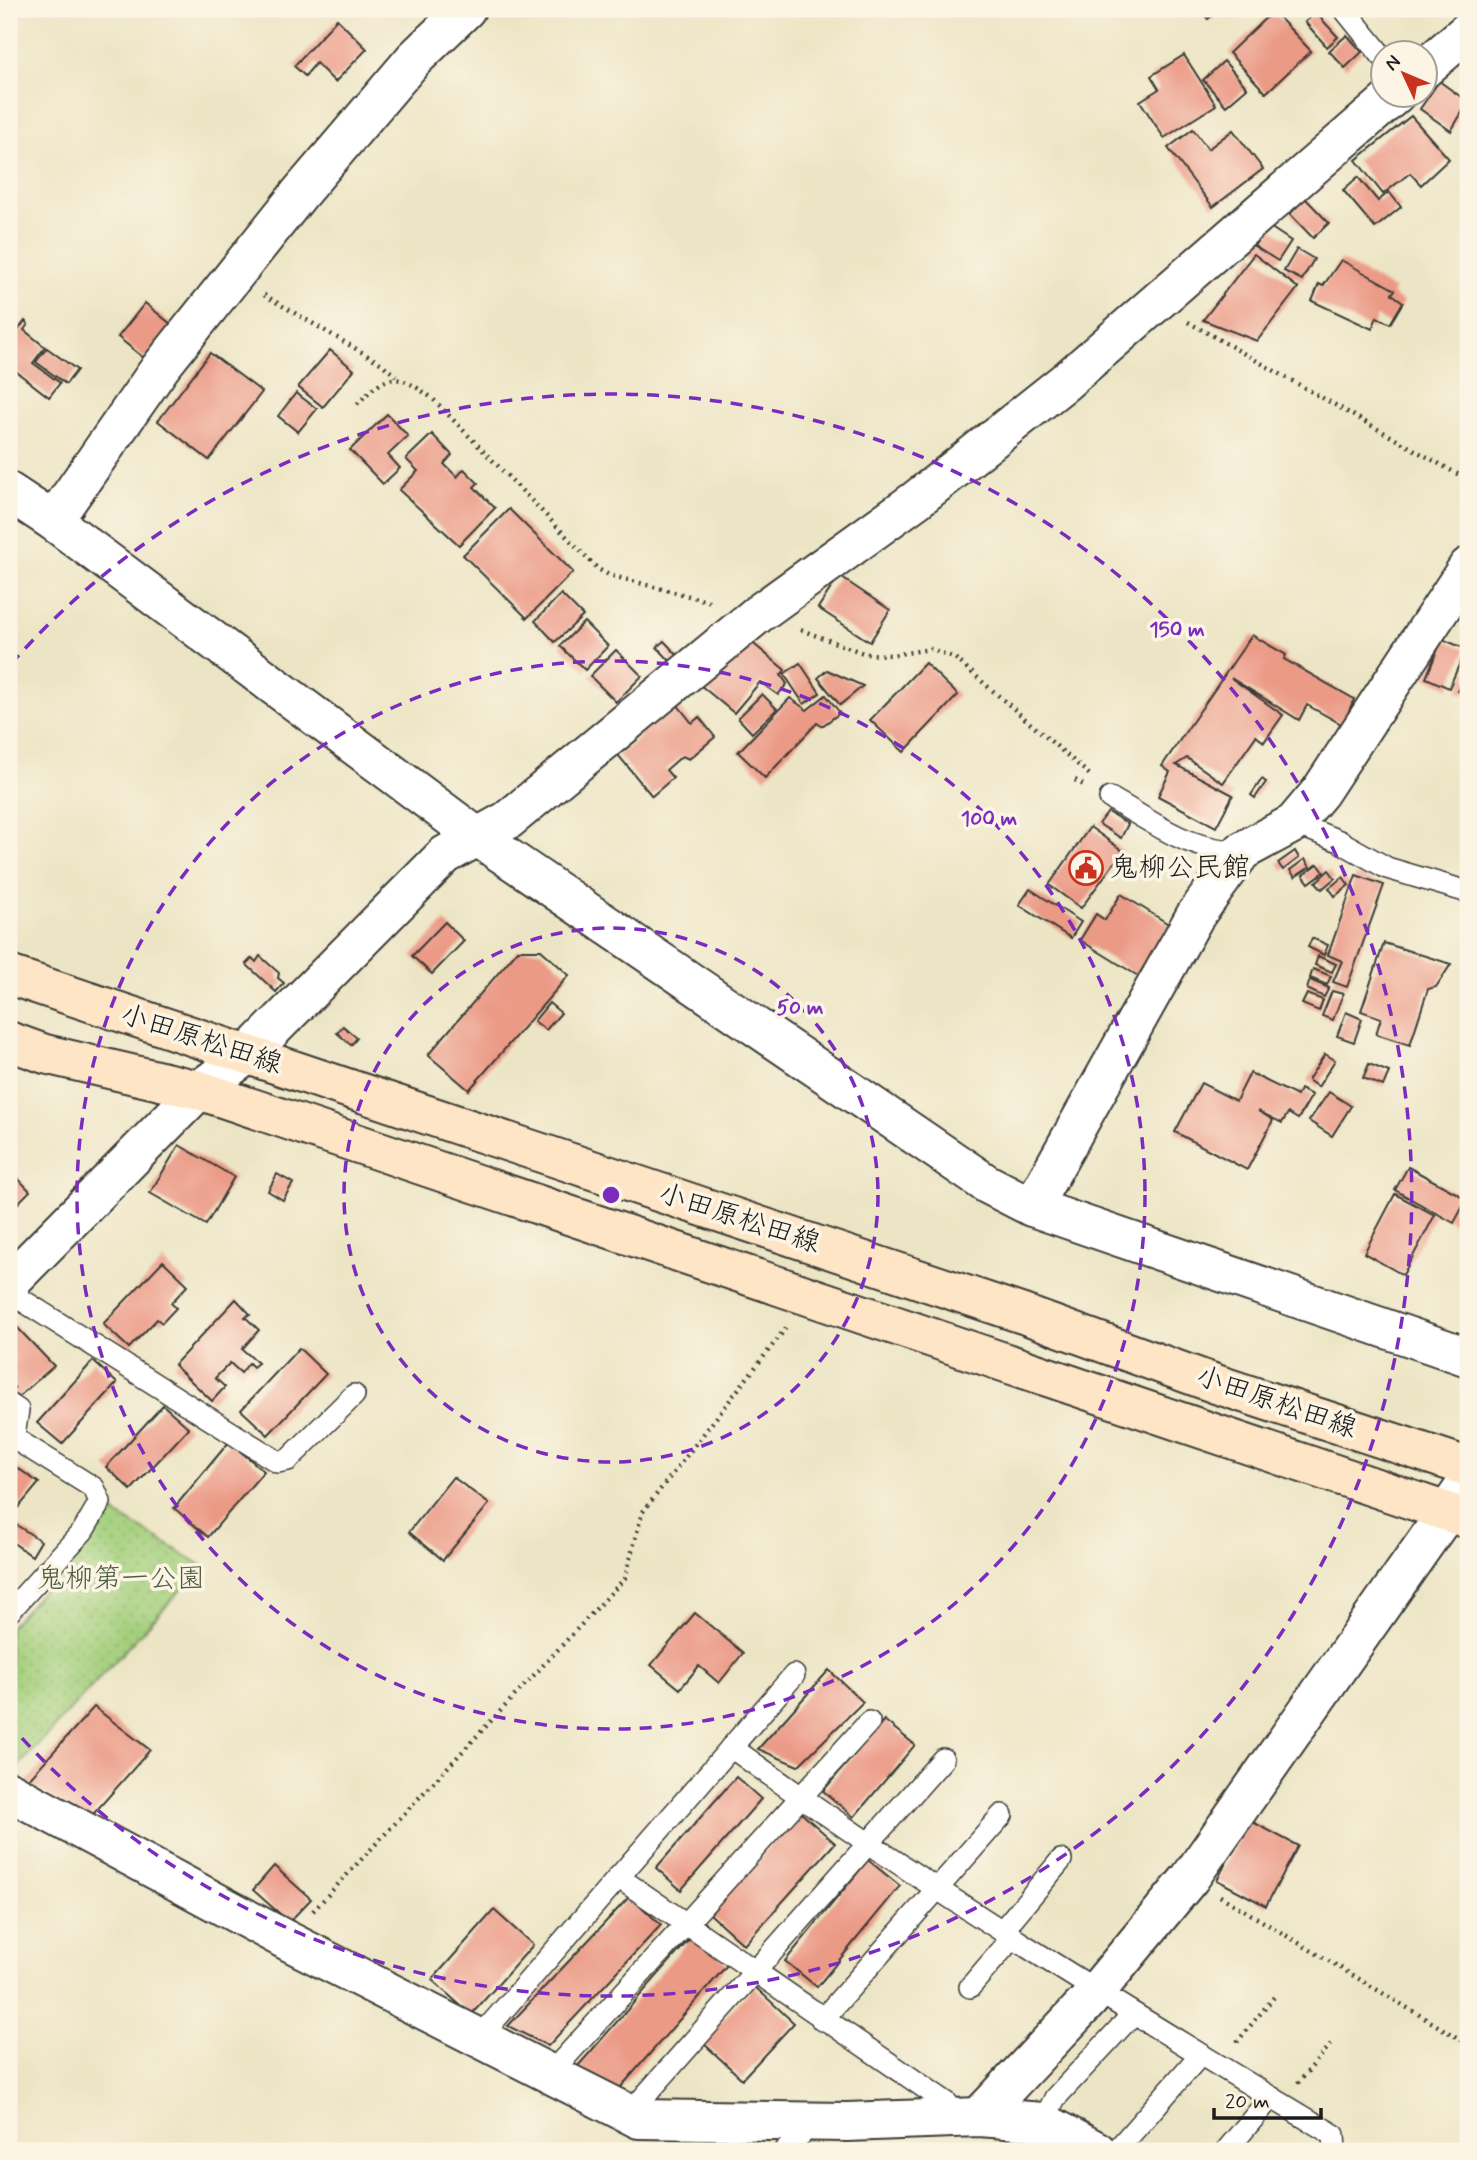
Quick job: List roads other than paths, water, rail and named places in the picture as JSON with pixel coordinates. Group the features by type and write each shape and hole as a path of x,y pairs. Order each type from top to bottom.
{"main road":[{"name":"小田原松田線","path":"9,975 1023,1314 1216,1384 1468,1467"},
{"name":"小田原松田線","path":"9,1041 45,1054 199,1090 808,1296 1461,1504"}],"street":[{"path":"53,521 160,368 233,277 414,59 466,9"},
{"path":"1438,57 1468,31"},
{"path":"9,1283 199,1090 247,1055 445,855 508,820 758,614 916,500 1066,381 1380,108"},
{"path":"9,492 53,521 476,836 987,1184 1032,1208 1468,1357"},
{"path":"1032,1208 1195,916 1242,851 1294,823 1320,792 1468,568"},
{"path":"968,2118 1096,1992 1190,1878 1461,1504"},
{"path":"9,1791 286,1940 639,2119 793,2136 968,2118 1043,2122 1097,2151"}],"lane":[{"path":"1344,9 1368,39"},
{"path":"1110,798 1187,843 1217,851 1242,851"},
{"path":"1294,823 1339,841 1387,868 1468,892"},
{"path":"9,1292 278,1461 288,1460 354,1395"},
{"path":"9,1404 19,1410 14,1435 20,1442 94,1488 100,1502 83,1531 9,1612"},
{"path":"479,2038 794,1675"},
{"path":"550,2074 869,1722"},
{"path":"731,1748 800,1798 1096,1992 1334,2135 1335,2151"},
{"path":"629,2114 943,1759"},
{"path":"822,2020 1002,1815"},
{"path":"970,1987 1061,1860"},
{"path":"618,1877 968,2118"},
{"path":"1043,2122 1055,2098 1133,2014"},
{"path":"1116,2151 1209,2060"},
{"path":"1226,2151 1276,2100"}],"place":[{"name":"鬼柳公民館","path":"1086,868"}],"park label":[{"name":"鬼柳第一公園","path":"121,1579"}]}
